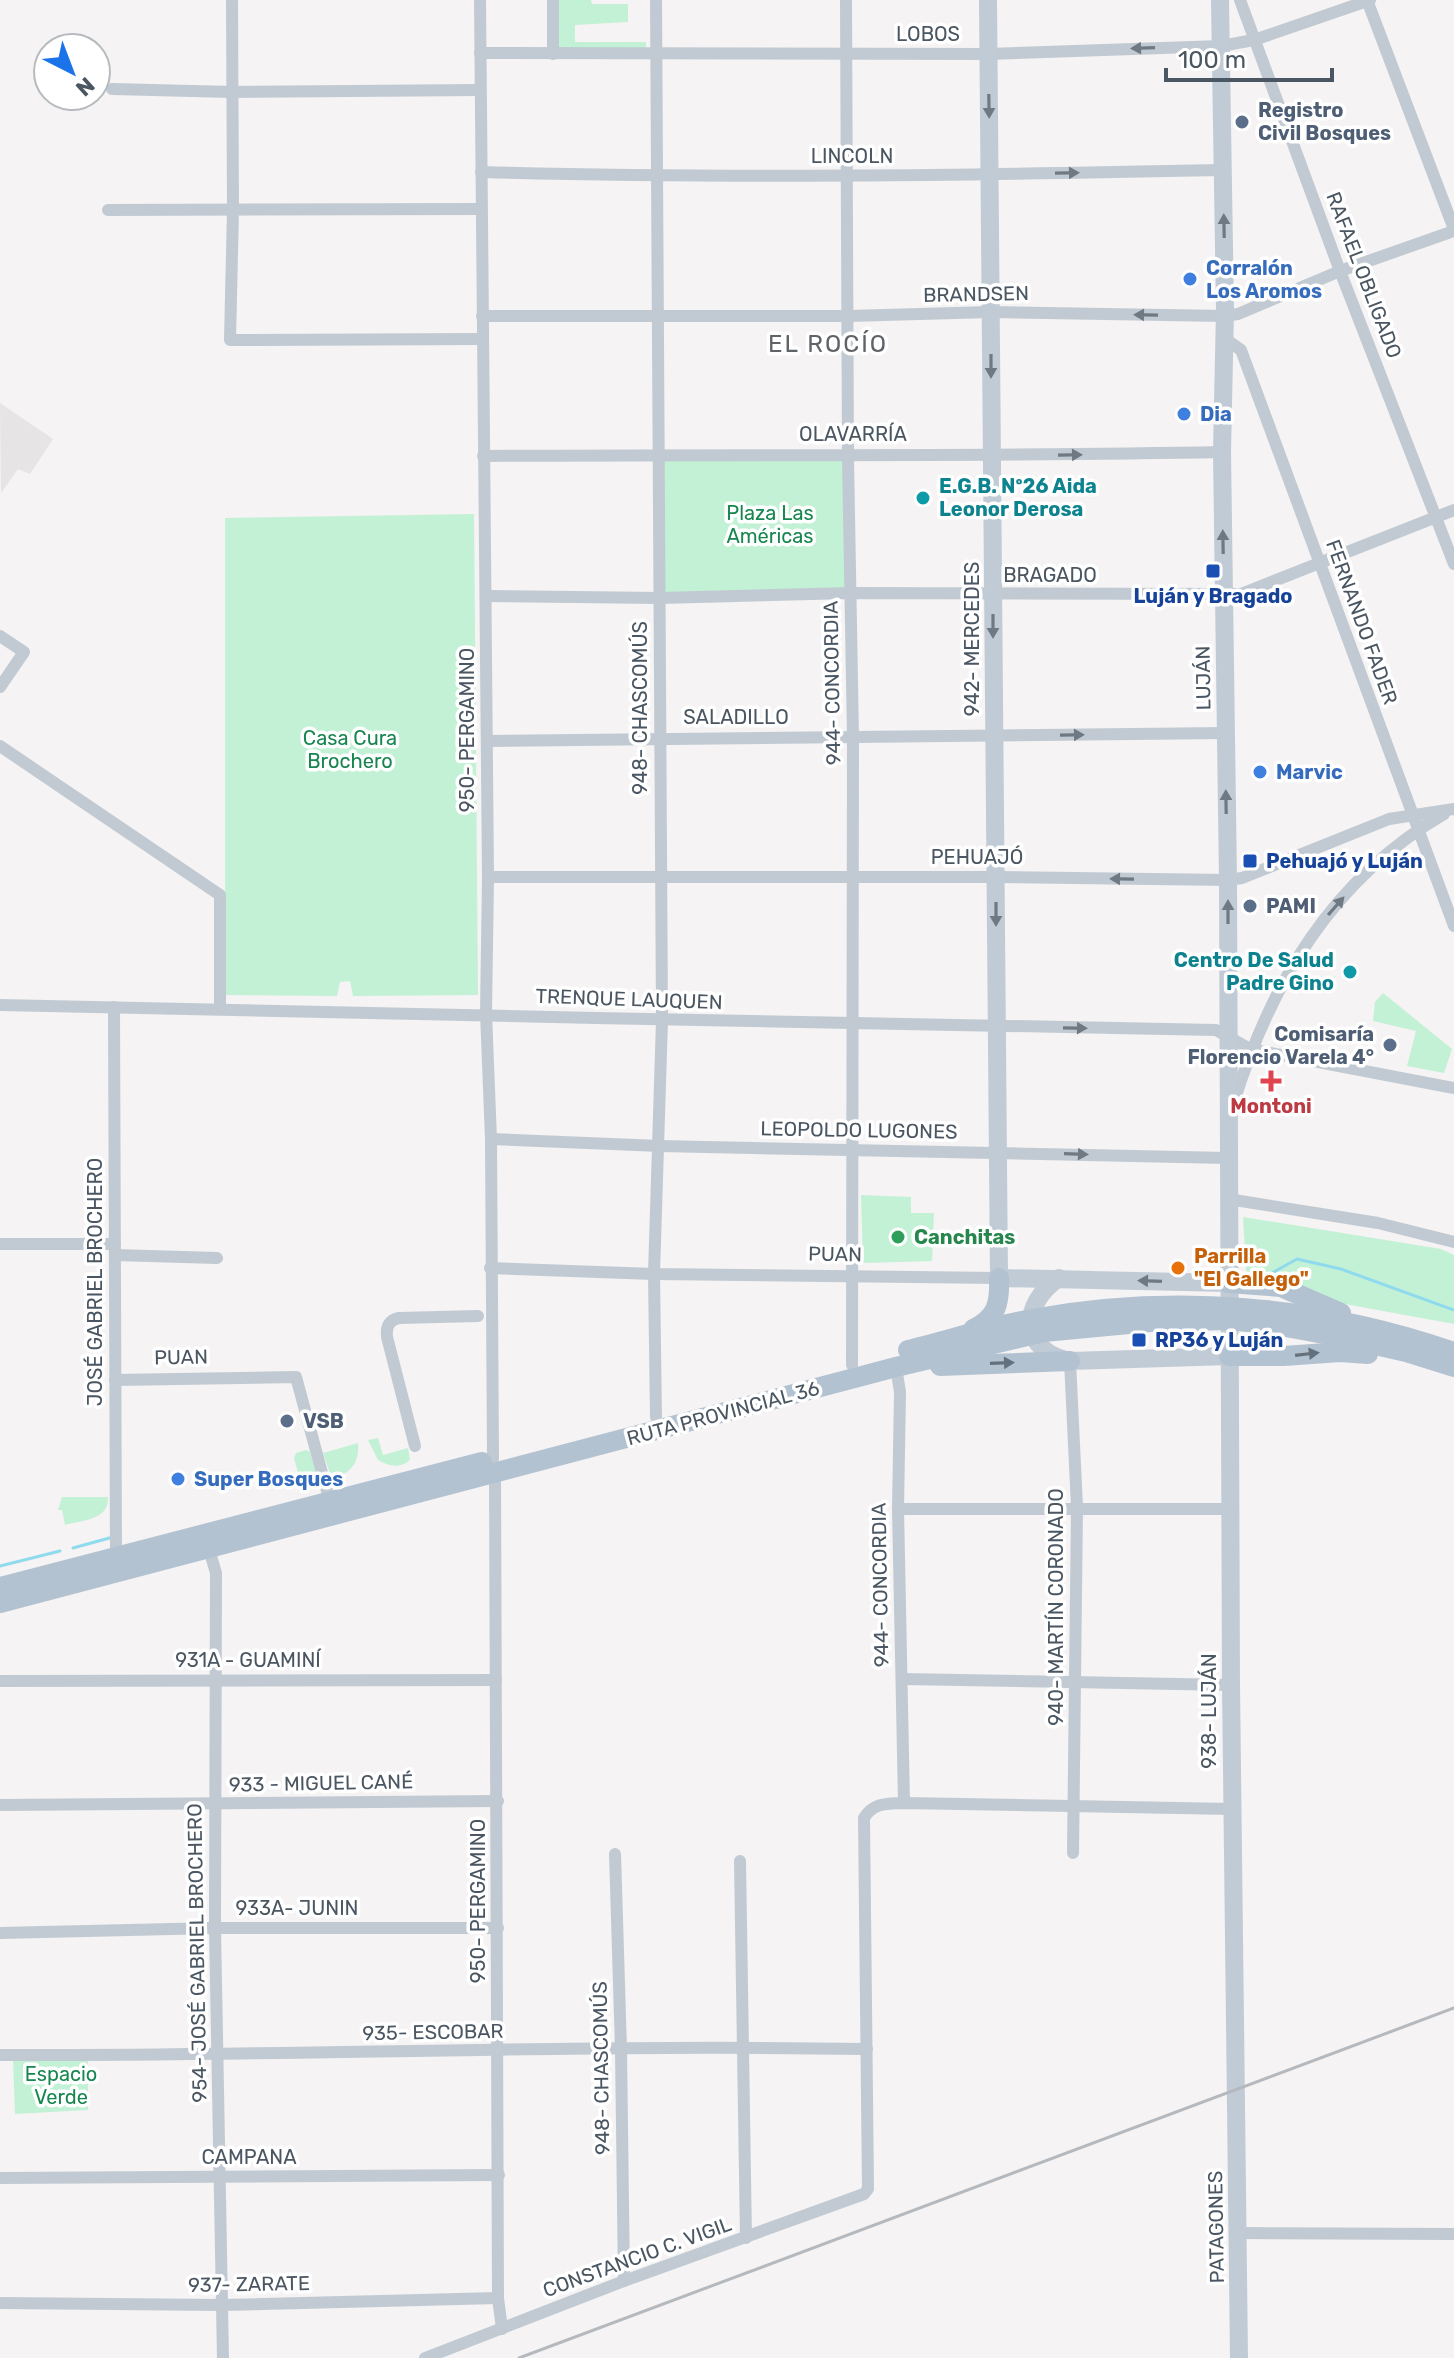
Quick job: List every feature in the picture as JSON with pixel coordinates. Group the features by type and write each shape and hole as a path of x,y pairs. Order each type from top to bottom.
{"main road":[{"name":"942- MERCEDES","path":"988,0 999,1278"},
{"name":"LUJÁN","path":"1220,0 1229,1356"},
{"name":"PUAN","path":"999,1278 1228,1283"},
{"path":"944,1341 990,1319 998,1307 999,1278"},
{"path":"1059,1278 1034,1302 1032,1326 1037,1342 1050,1356 1070,1361"},
{"path":"1228,1283 1273,1286 1293,1291 1325,1307 1400,1331 1416,1340"},
{"name":"RUTA PROVINCIAL 36","path":"1229,1313 1406,1352 1454,1367"},
{"name":"RUTA PROVINCIAL 36","path":"0,1603 209,1549 656,1417 944,1341 1032,1326 1134,1323 1229,1313 1314,1317 1416,1340 1454,1352"},
{"name":"RUTA PROVINCIAL 36","path":"0,1587 330,1502 494,1466 896,1367 1032,1326"},
{"path":"896,1367 1362,1353 1420,1366 1454,1378"},
{"name":"938- LUJÁN","path":"1229,1356 1237,2066"},
{"name":"PATAGONES","path":"1237,2066 1239,2358"}],"street":[{"path":"232,0 230,340 482,339"},
{"name":"950- PERGAMINO","path":"480,0 488,877 486,1013 491,1139 498,1801 498,2298 502,2329"},
{"path":"553,0 553,54"},
{"name":"948- CHASCOMÚS","path":"656,0 662,876 660,1146 654,1274 656,1417"},
{"name":"944- CONCORDIA","path":"846,0 853,737 852,1365"},
{"name":"RAFAEL OBLIGADO","path":"1240,0 1340,271 1454,564"},
{"path":"1368,0 1454,230"},
{"name":"LOBOS","path":"480,53 988,54 1221,46 1254,40 1368,0"},
{"path":"112,89 232,92 480,90"},
{"name":"LINCOLN","path":"481,172 655,177 1223,170"},
{"path":"108,210 481,209"},
{"name":"BRANDSEN","path":"482,316 848,316 991,312 1224,316 1238,314 1340,271 1454,230"},
{"name":"FERNANDO FADER","path":"1224,338 1241,350 1454,926"},
{"name":"OLAVARRÍA","path":"483,456 848,453 992,456 1222,452"},
{"name":"BRAGADO","path":"486,596 660,598 851,593 1241,594 1454,510"},
{"path":"0,636 24,652 0,687"},
{"name":"SALADILLO","path":"487,741 1225,733"},
{"path":"0,746 220,895 220,1009"},
{"path":"1227,1124 1250,1049 1278,989 1314,932 1362,877 1417,830 1452,810"},
{"name":"PEHUAJÓ","path":"488,877 853,876 1228,880 1242,878 1389,819 1452,810"},
{"name":"TRENQUE LAUQUEN","path":"0,1005 486,1013 853,1025 1216,1030 1250,1049 1454,1088"},
{"name":"JOSÉ GABRIEL BROCHERO","path":"114,1007 116,1557"},
{"name":"LEOPOLDO LUGONES","path":"491,1139 660,1146 1227,1158"},
{"path":"1228,1199 1378,1223 1454,1241"},
{"path":"0,1244 217,1258"},
{"name":"PUAN","path":"490,1268 654,1274 999,1278"},
{"path":"415,1446 387,1337 388,1327 391,1321 399,1318 478,1316"},
{"name":"940- MARTÍN CORONADO","path":"1070,1361 1077,1507 1076,1807 1073,1853"},
{"name":"944- CONCORDIA","path":"896,1367 900,1392 898,1509 904,1803"},
{"name":"PUAN","path":"115,1380 296,1377 330,1502"},
{"path":"898,1509 1231,1509"},
{"name":"954- JOSÉ GABRIEL BROCHERO","path":"209,1549 216,1573 218,1680 215,1928 223,2358"},
{"path":"902,1679 1231,1685"},
{"name":"931A - GUAMINÍ","path":"0,1681 496,1680"},
{"name":"933 - MIGUEL CANÉ","path":"0,1805 498,1801"},
{"path":"867,2049 864,1818 870,1809 878,1804 904,1803 1232,1809"},
{"name":"948- CHASCOMÚS","path":"615,1854 624,2281"},
{"path":"740,1861 746,2238"},
{"name":"933A- JUNIN","path":"0,1933 215,1928 498,1928"},
{"name":"935- ESCOBAR","path":"0,2055 218,2056 743,2047 867,2049"},
{"name":"CONSTANCIO C. VIGIL","path":"425,2358 624,2281 864,2194 868,2189 867,2049"},
{"name":"CAMPANA","path":"0,2178 499,2175"},
{"path":"1239,2233 1454,2234"},
{"name":"937- ZARATE","path":"0,2303 222,2305 498,2298"}],"shaded area":[{"path":"0,403 53,439 30,474 18,469 1,493"}],"green space":[{"path":"558,0 628,4 628,22 575,25 575,42 646,42 646,49 558,49"},
{"name":"Plaza Las Américas","path":"848,453 851,593 660,598 658,455"},
{"name":"Casa Cura Brochero","path":"474,514 478,995 353,996 350,981 340,982 337,996 225,995 225,518"},
{"path":"1383,993 1452,1049 1444,1073 1407,1066 1416,1031 1373,1021 1375,1002"},
{"name":"Canchitas","path":"861,1195 911,1197 911,1213 934,1213 932,1261 863,1263"},
{"path":"1243,1217 1441,1249 1454,1255 1454,1324 1247,1286"},
{"path":"378,1438 383,1455 408,1448 410,1460 394,1466 378,1460 368,1440"},
{"path":"358,1443 352,1467 344,1474 331,1476 323,1453"},
{"path":"310,1452 316,1471 314,1480 308,1484 300,1480 294,1458 296,1453"},
{"path":"62,1497 108,1497 100,1515 65,1525 62,1510 58,1510"},
{"name":"Espacio Verde","path":"13,2060 88,2060 88,2110 15,2114"}],"waterway":[{"path":"1263,1278 1297,1259 1341,1269 1454,1310"},
{"path":"73,1548 113,1537"},
{"path":"0,1566 60,1551"}],"railway":[{"path":"519,2358 1454,2008"}],"place":[{"name":"Registro Civil Bosques","path":"1242,122"},
{"name":"Corralón Los Aromos","path":"1190,279"},
{"name":"Dia","path":"1184,414"},
{"name":"E.G.B. Nº26 Aida Leonor Derosa","path":"923,498"},
{"name":"Luján y Bragado","path":"1213,571"},
{"name":"Marvic","path":"1260,772"},
{"name":"Pehuajó y Luján","path":"1250,861"},
{"name":"PAMI","path":"1250,906"},
{"name":"Centro De Salud Padre Gino","path":"1350,972"},
{"name":"Comisaría Florencio Varela 4°","path":"1390,1045"},
{"name":"Montoni","path":"1271,1081"},
{"name":"Canchitas","path":"898,1237"},
{"name":"Parrilla \"El Gallego\"","path":"1178,1268"},
{"name":"RP36 y Luján","path":"1139,1340"},
{"name":"VSB","path":"287,1421"},
{"name":"Super Bosques","path":"178,1479"}],"district":[{"name":"EL ROCÍO","path":"828,344"}]}
